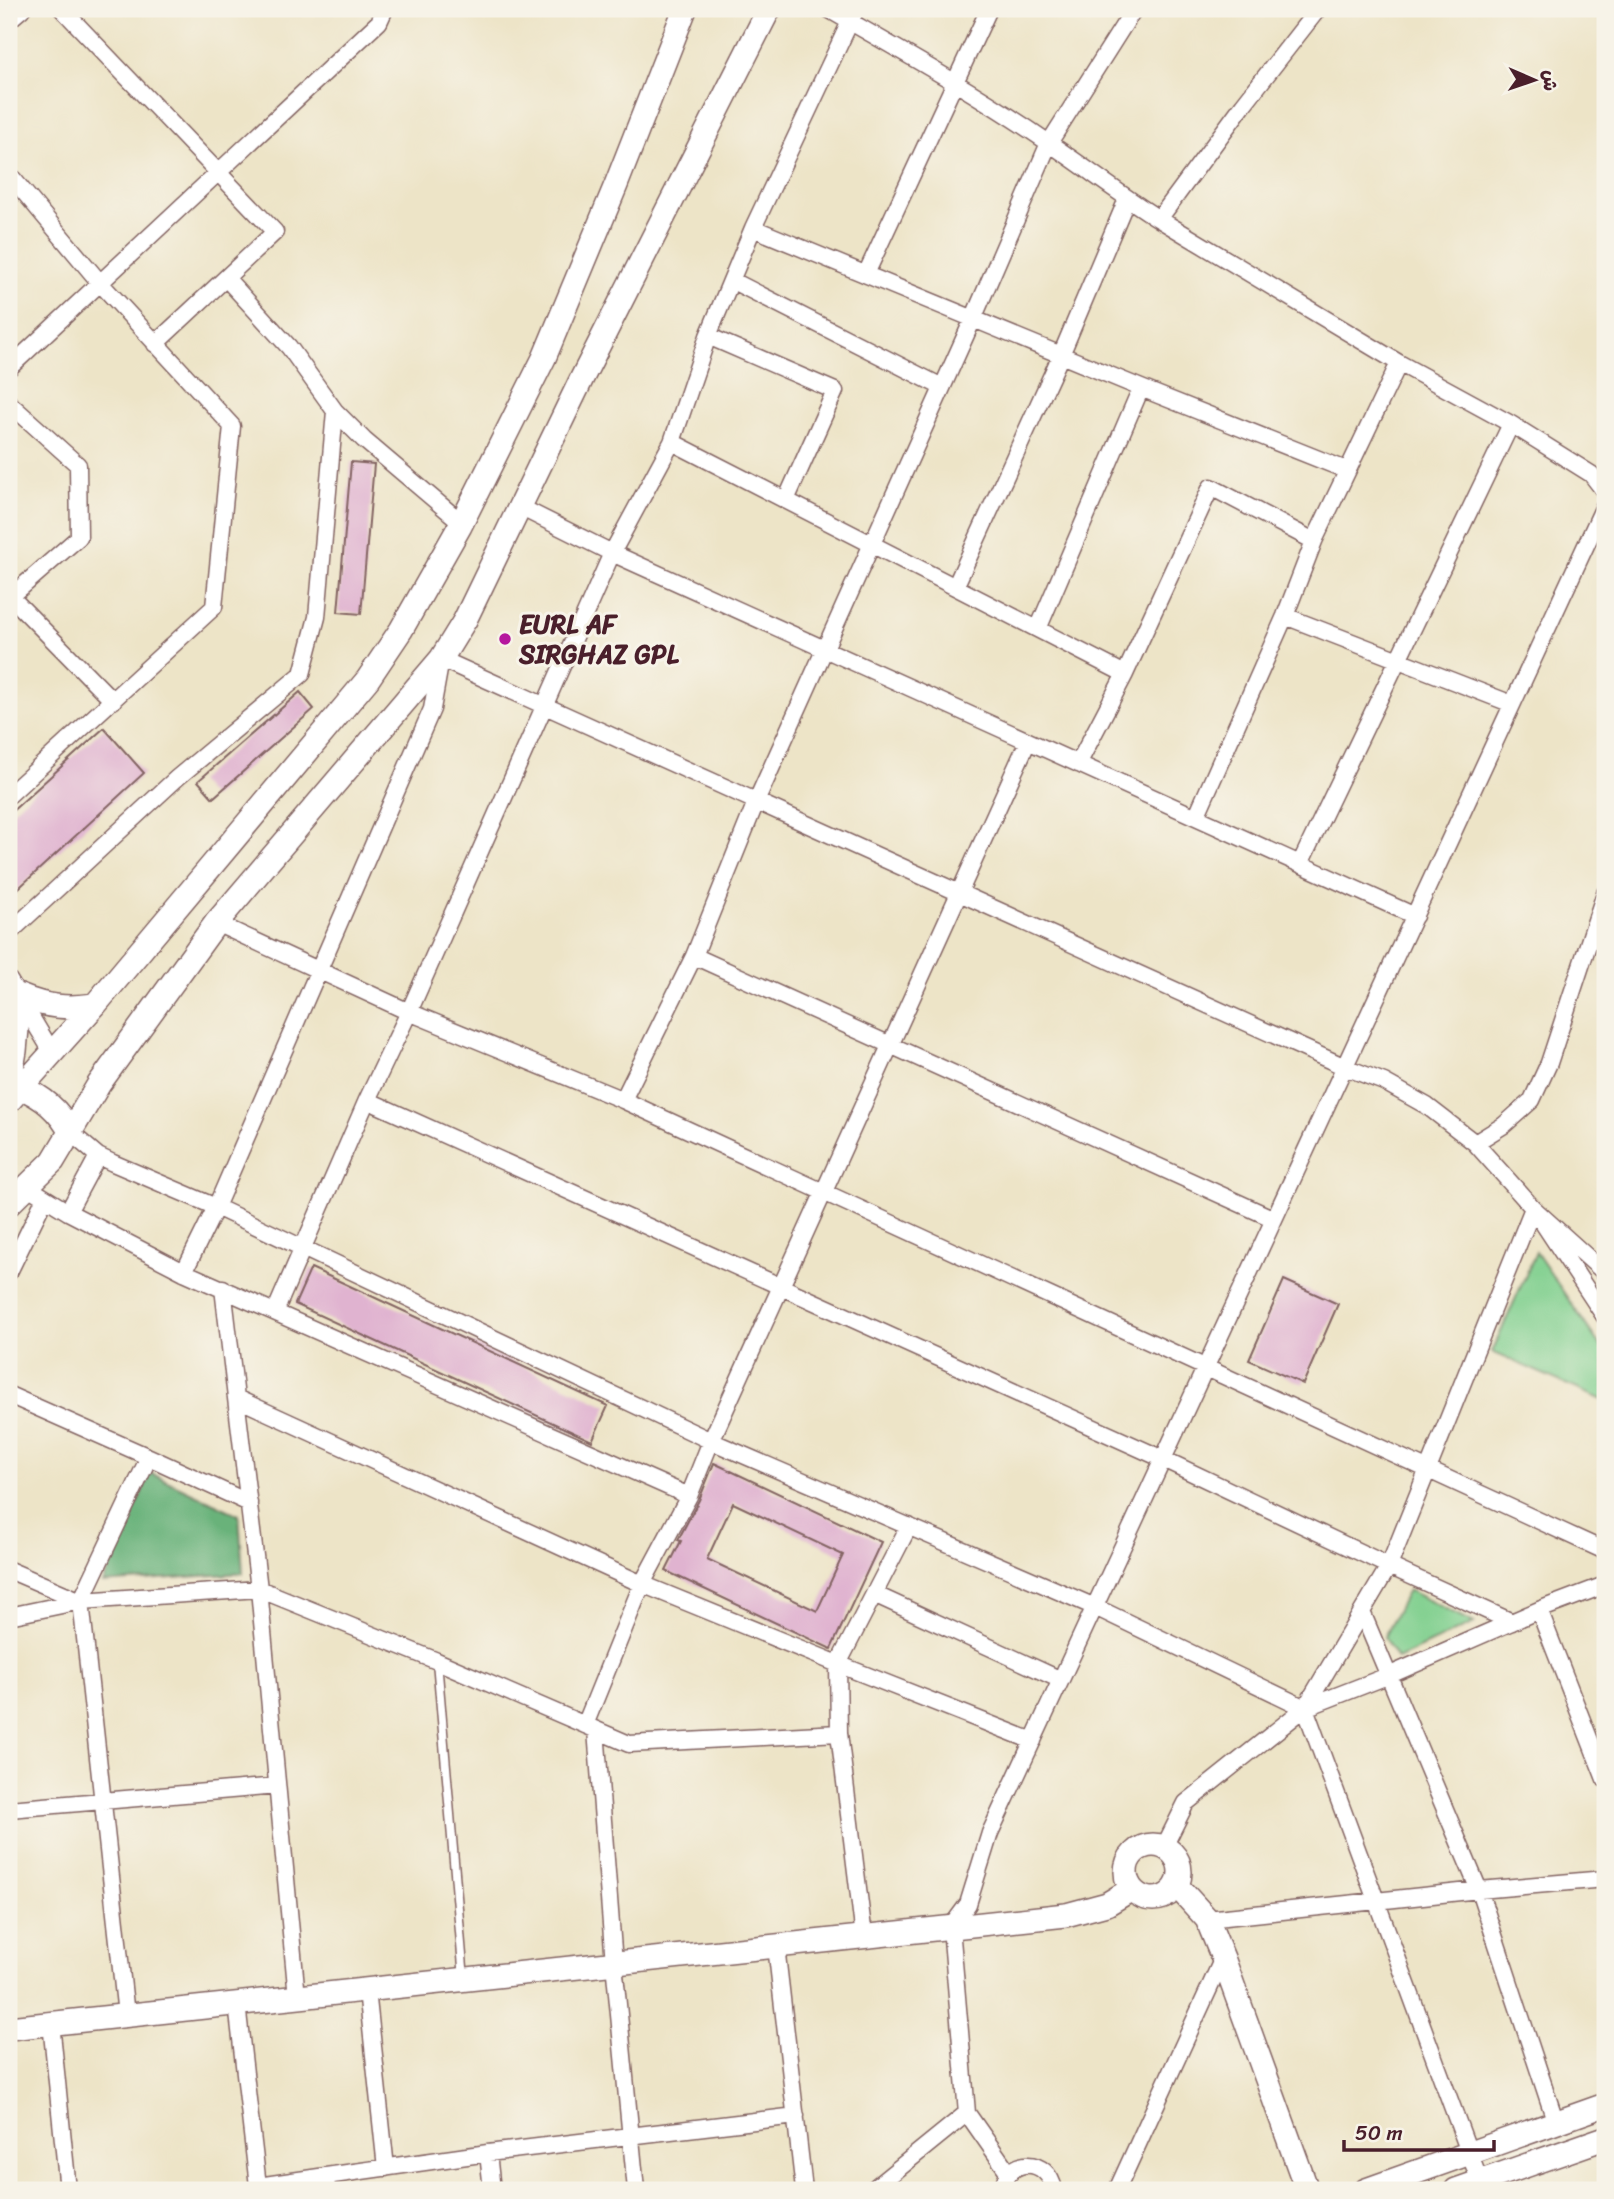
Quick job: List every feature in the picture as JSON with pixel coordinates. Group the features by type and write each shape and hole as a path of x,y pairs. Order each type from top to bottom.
{"street":[{"path":"9,20 22,9"},
{"path":"62,9 275,232 155,344"},
{"path":"9,368 379,22 385,9"},
{"path":"12,1091 95,1005 368,679 401,630 462,523 544,358 685,9"},
{"path":"9,1204 53,1161 99,1084 216,923 441,659 465,620 582,378 769,9"},
{"path":"828,9 854,15 1049,143 1127,199 1399,363 1511,424 1591,474 1605,492"},
{"path":"866,274 989,9"},
{"path":"623,1100 694,956 756,802 1049,143 1135,9"},
{"path":"1159,219 1242,105 1318,9"},
{"path":"275,1312 612,553 672,442 708,335 733,281 753,228 854,15"},
{"path":"9,174 101,284 232,426 214,607 9,795"},
{"path":"955,587 1061,355 1127,199"},
{"path":"753,228 1346,470"},
{"path":"226,278 289,347 335,411 364,440 462,523"},
{"path":"733,281 942,387"},
{"path":"708,335 835,391 786,500"},
{"path":"1196,817 1285,616 1314,541 1399,363"},
{"path":"1038,629 1141,388"},
{"path":"9,402 78,465 79,537 9,597 113,701"},
{"path":"9,933 177,778 302,674 317,617 335,411"},
{"path":"1300,864 1511,424"},
{"path":"672,442 1125,674"},
{"path":"1078,764 1125,674 1211,487 1314,541"},
{"path":"1009,2174 967,2113 951,1927 968,1904 990,1833 1605,504"},
{"path":"520,507 612,553 1415,916"},
{"path":"1285,616 1513,704"},
{"path":"441,659 959,894 1384,1082 1427,1106 1475,1143 1533,1208 1605,1273"},
{"path":"184,1272 216,1207 432,709 441,659"},
{"path":"636,2190 591,1727 642,1584 689,1496 711,1441 1028,741"},
{"path":"1475,1143 1504,1125 1532,1100 1549,1063 1605,893"},
{"path":"216,923 409,1012 623,1100 1605,1551"},
{"path":"694,956 1274,1219"},
{"path":"14,988 38,1003 57,1007 95,1005"},
{"path":"14,988 52,1052"},
{"path":"12,1091 15,1051 14,988"},
{"path":"12,1091 31,1092 50,1104 71,1133 98,1156 216,1207 711,1441 1095,1606 1306,1707 1481,2186"},
{"path":"367,1100 1163,1459 1512,1622"},
{"path":"68,1212 98,1156"},
{"path":"27,1187 68,1212 184,1272 689,1496"},
{"path":"9,1272 27,1187"},
{"path":"1533,1208 1605,1317"},
{"path":"1306,1707 1389,1566 1533,1208"},
{"path":"223,1288 259,1588 297,1997"},
{"path":"9,1395 249,1503"},
{"path":"236,1398 642,1584 1033,1741"},
{"path":"126,2015 81,1601 149,1457"},
{"path":"864,1937 839,1733 838,1664 909,1527"},
{"path":"9,1570 81,1601"},
{"path":"1164,1847 1186,1803 1306,1707 1390,1675 1539,1610 1605,1585"},
{"path":"9,1616 81,1601 259,1588 629,1744 839,1733"},
{"path":"874,1594 1061,1680"},
{"path":"1539,1610 1605,1779"},
{"path":"1362,1612 1479,1890 1556,2123"},
{"path":"9,1809 277,1786"},
{"path":"1146,1846 1164,1847 1177,1859 1180,1868 1177,1886 1171,1893 1155,1900 1146,1899 1132,1889 1126,1873 1131,1856 1146,1846"},
{"path":"1207,1919 1605,1879"},
{"path":"1177,1886 1207,1919 1223,1958 1306,2190 1301,2190"},
{"path":"9,2028 1066,1915 1107,1905 1132,1889"},
{"path":"776,1946 804,2190"},
{"path":"1117,2190 1223,1958"},
{"path":"367,1990 386,2168"},
{"path":"237,2004 258,2186 327,2183 386,2168 488,2153 796,2116"},
{"path":"51,2023 68,2190"},
{"path":"1366,2190 1605,2105"},
{"path":"872,2190 967,2113"},
{"path":"1456,2190 1481,2186 1605,2138"},
{"path":"488,2153 492,2190"},
{"path":"1002,2190 1009,2174 1024,2165 1033,2165 1048,2174 1054,2190"}],"lane":[{"path":"437,1661 464,1979"}],"green space":[{"path":"1536,1252 1605,1353 1605,1401 1492,1352"},
{"path":"150,1473 239,1515 243,1573 103,1583"},
{"path":"1408,1590 1474,1623 1397,1659 1384,1637"}],"building":[{"path":"351,462 374,464 361,614 338,612"},
{"path":"300,692 314,709 213,798 198,781"},
{"path":"104,728 144,773 9,897 9,814"},
{"path":"311,1268 608,1406 592,1441 295,1304"},
{"path":"1284,1280 1338,1304 1303,1384 1249,1360"},
{"path":"714,1463 881,1542 831,1649 666,1571 681,1541 678,1540","holes":["733,1503 843,1555 817,1611 707,1559"]}],"place":[{"name":"EURL AF SIRGHAZ GPL","path":"505,639"}]}
